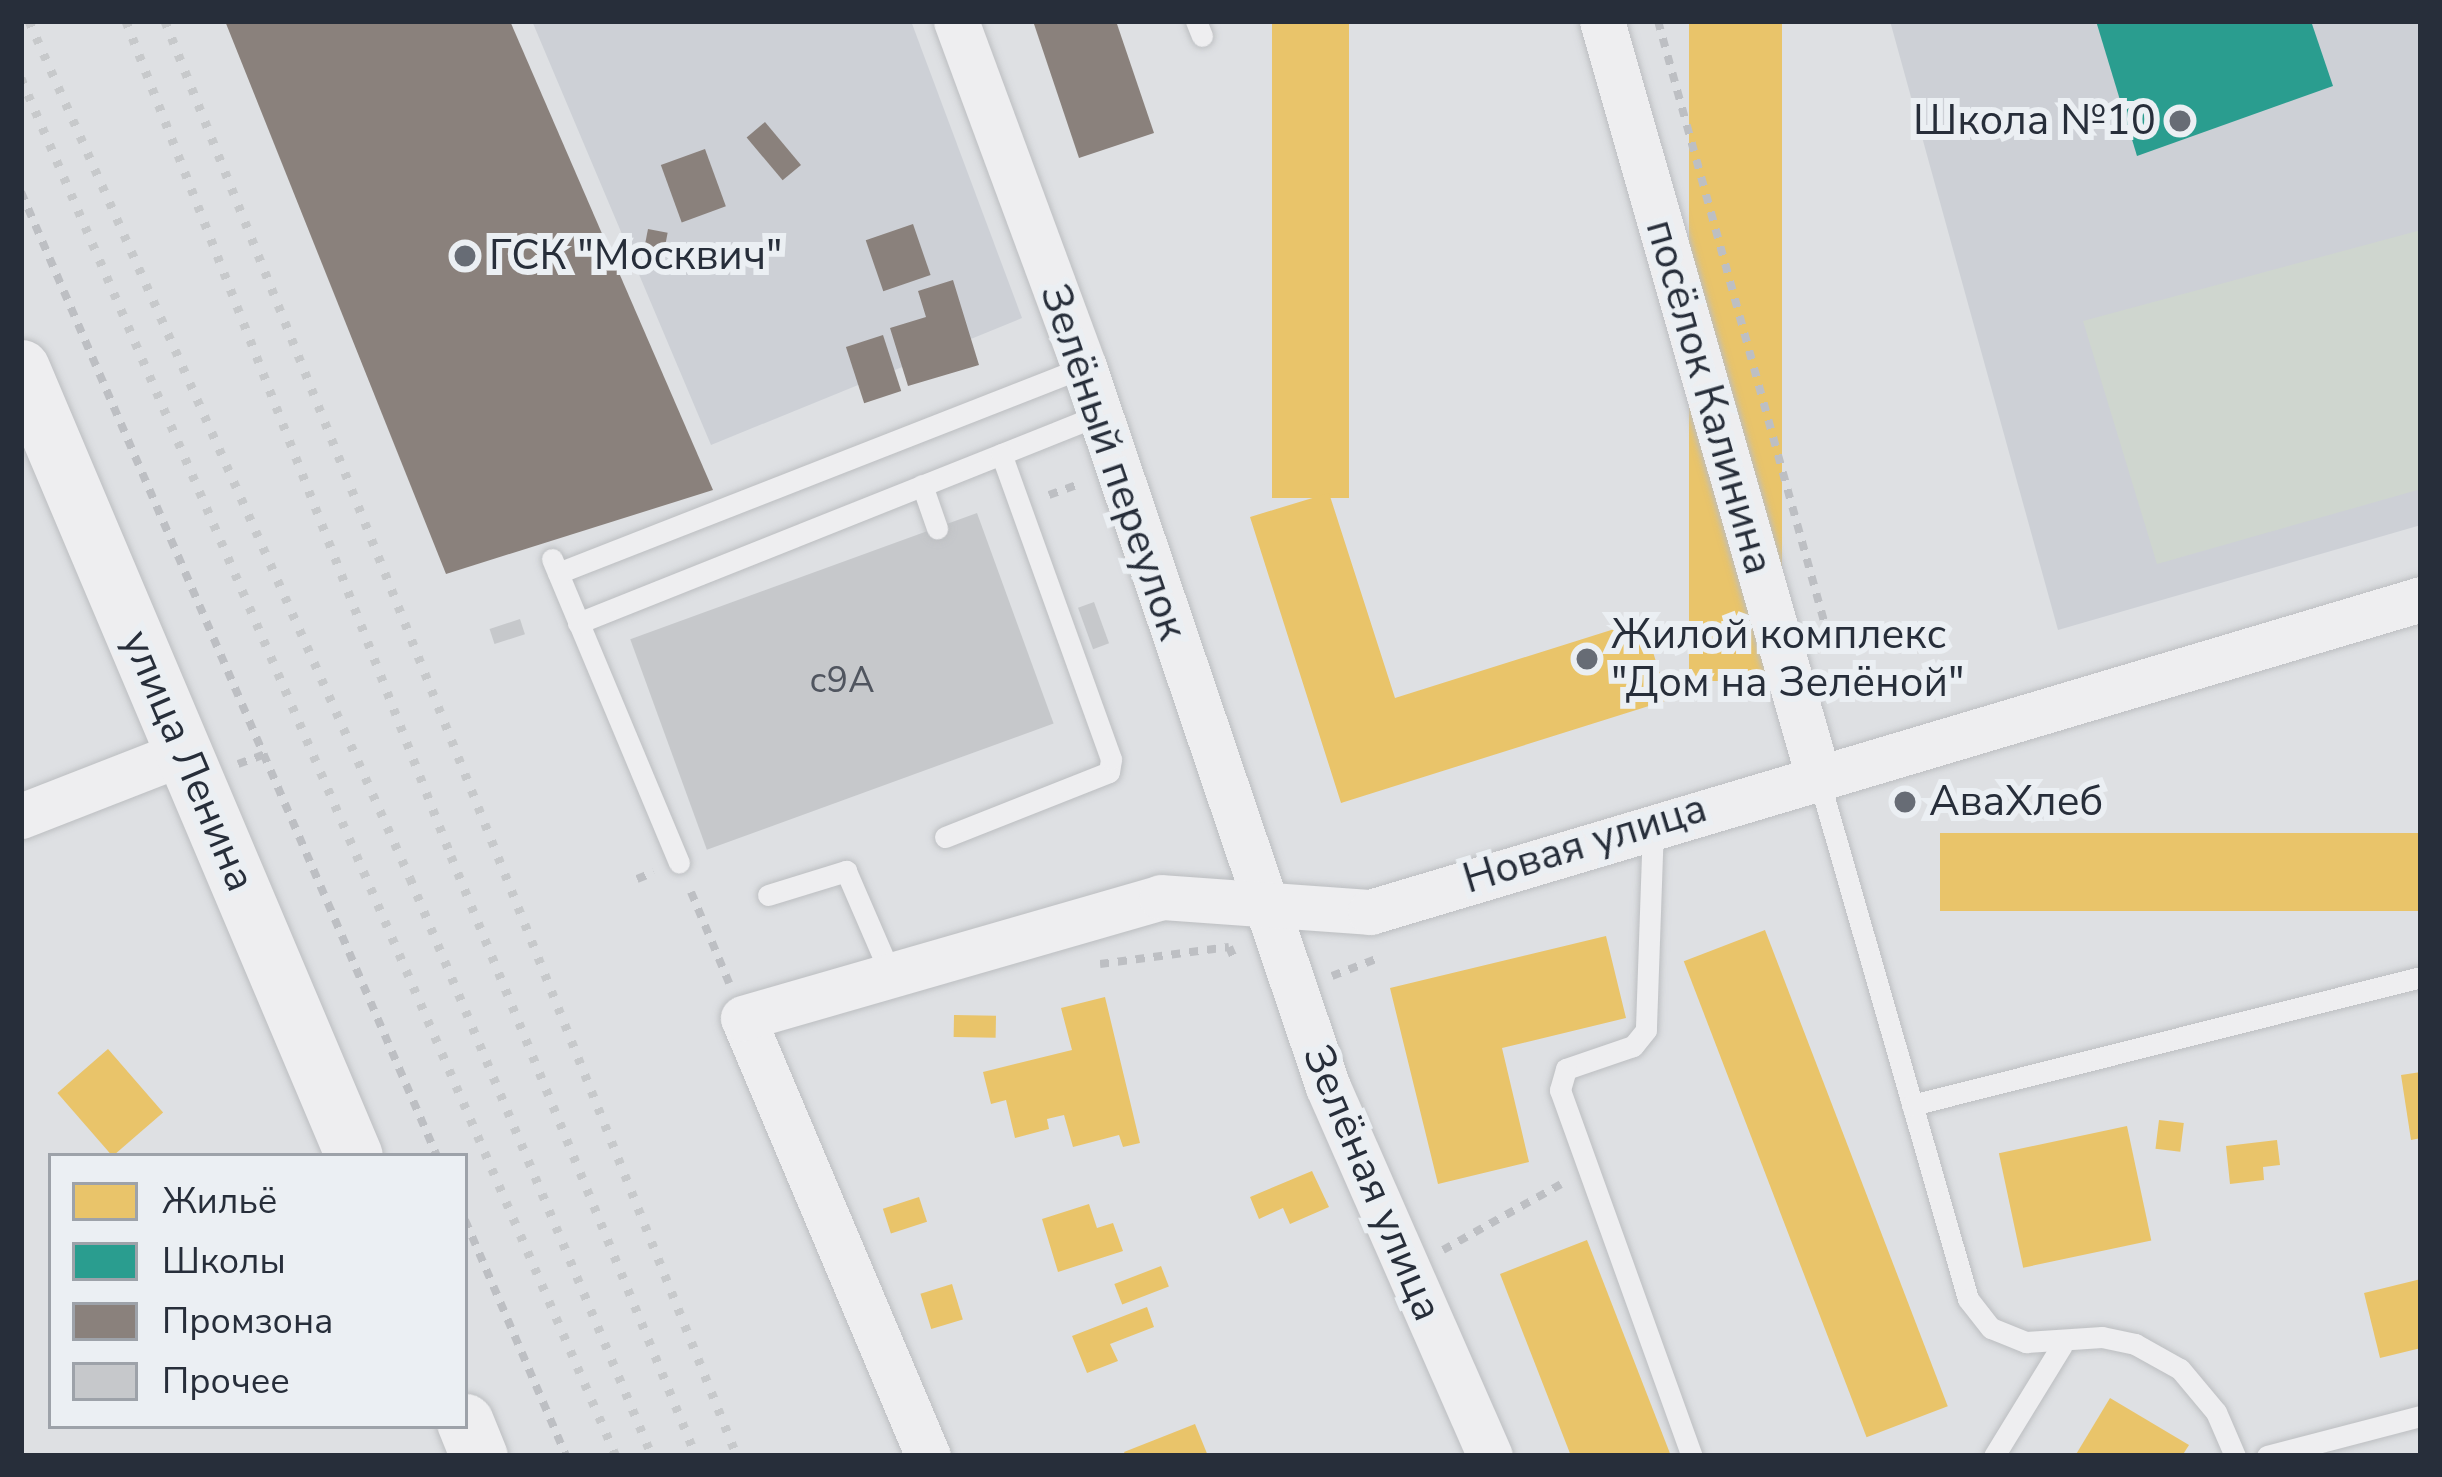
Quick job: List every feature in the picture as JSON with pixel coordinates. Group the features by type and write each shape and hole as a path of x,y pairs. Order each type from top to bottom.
{"street":[{"name":"Зелёный переулок","path":"956,21 1084,367 1262,906"},
{"name":"посёлок Калинина","path":"1602,21 1817,773"},
{"name":"улица Ленина","path":"21,368 353,1153"},
{"name":"Новая улица","path":"743,1018 1161,897 1370,912 1653,821 2421,599"},
{"path":"21,816 185,752"},
{"name":"Зелёная улица","path":"1262,906 1328,1087 1427,1259 1490,1456"},
{"path":"743,1018 928,1456"}],"lane":[{"path":"679,863 555,566 1084,367"},
{"path":"578,622 1099,415"},
{"path":"945,838 1109,772 1111,759 1001,454"},
{"path":"922,485 937,528"},
{"path":"1817,773 1968,1299 1991,1328 2026,1342 2062,1345 2119,1340 2180,1370 2216,1412 2235,1456"},
{"path":"1653,821 1646,1030 1634,1046 1566,1069 1559,1090 1692,1456"},
{"path":"768,895 846,871 891,975"},
{"path":"1912,1105 2421,977"},
{"path":"1994,1456 2062,1345"},
{"path":"2267,1456 2420,1421"}],"path":[{"path":"1658,21 1830,644"},
{"path":"21,192 436,1153"},
{"path":"1019,506 1118,470"},
{"path":"637,879 679,863 743,1018"},
{"path":"1094,964 1229,947 1245,985"},
{"path":"1340,997 1332,976 1396,952"},
{"path":"1427,1259 1588,1168"},
{"path":"468,1227 566,1456"},
{"path":"1427,1259 1437,1228"},
{"path":"1427,1259 1454,1269"}],"shaded area":[{"path":"532,21 911,21 1022,318 711,445"},
{"path":"1890,21 2421,21 2421,525 2058,630"},
{"path":"2421,230 2421,489 2157,564 2083,321"}],"building: Жильё":[{"path":"1272,21 1349,21 1349,498 1272,498"},
{"path":"1689,21 1782,21 1782,681 1689,681"},
{"name":"Жилой комплекс \"Дом на Зелёной\"","path":"1329,493 1395,698 1643,620 1668,700 1341,803 1250,517"},
{"path":"1940,833 2421,833 2421,911 1940,911"},
{"path":"1765,930 1948,1406 1867,1437 1684,961"},
{"path":"1606,936 1626,1018 1502,1048 1529,1162 1438,1184 1390,988"},
{"path":"1105,997 1140,1143 1123,1147 1119,1135 1073,1147 1064,1115 1047,1119 1049,1129 1015,1138 1006,1100 991,1104 983,1072 1072,1050 1061,1008"},
{"path":"954,1015 996,1016 996,1038 954,1037"},
{"path":"108,1049 163,1112 116,1153 110,1153 57,1093"},
{"path":"2421,1072 2421,1138 2411,1140 2401,1075"},
{"path":"2159,1120 2184,1123 2180,1152 2155,1149"},
{"path":"2127,1126 2151,1240 2023,1268 1999,1153"},
{"path":"2277,1140 2280,1165 2263,1167 2264,1180 2230,1184 2226,1146"},
{"path":"1312,1171 1329,1207 1290,1224 1283,1208 1259,1219 1250,1197"},
{"path":"919,1197 927,1222 891,1233 883,1209"},
{"path":"1089,1204 1097,1228 1113,1223 1123,1251 1058,1272 1042,1219"},
{"path":"1587,1240 1671,1456 1571,1456 1500,1274"},
{"path":"1161,1266 1169,1287 1122,1304 1114,1284"},
{"path":"2421,1279 2421,1348 2380,1358 2364,1293"},
{"path":"952,1284 963,1319 931,1329 920,1294"},
{"path":"1147,1307 1154,1327 1110,1344 1118,1361 1087,1373 1072,1336"},
{"path":"2110,1398 2189,1445 2182,1456 2075,1456"},
{"path":"1195,1424 1208,1456 1126,1456 1124,1452"}],"building: Школы":[{"name":"Школа №10","path":"2096,21 2311,21 2333,86 2137,156"}],"building: Промзона":[{"name":"ГСК \"Москвич\"","path":"225,21 510,21 713,490 446,574"},
{"path":"1033,21 1116,21 1154,133 1079,158"},
{"path":"765,122 801,165 783,180 747,137"},
{"path":"705,149 726,206 682,222 661,165"},
{"path":"913,224 931,275 883,291 866,240"},
{"path":"648,229 668,233 664,253 644,250"},
{"path":"953,280 979,365 908,386 890,328 926,317 918,291"},
{"path":"883,335 901,391 864,403 846,347"}],"building: Прочее":[{"path":"977,513 1054,723 707,850 630,639"},
{"path":"1094,602 1109,643 1093,649 1078,608"},
{"path":"520,619 525,634 495,644 490,629"}],"railway":[{"path":"29,21 410,878 652,1456"},
{"path":"126,21 451,856 696,1456"},
{"path":"165,21 737,1456"},
{"path":"21,78 616,1456"}],"place":[{"name":"Школа №10","path":"2180,121"},
{"name":"ГСК \"Москвич\"","path":"465,256"},
{"name":"Жилой комплекс \"Дом на Зелёной\"","path":"1587,659"},
{"name":"АваХлеб","path":"1905,802"}]}
